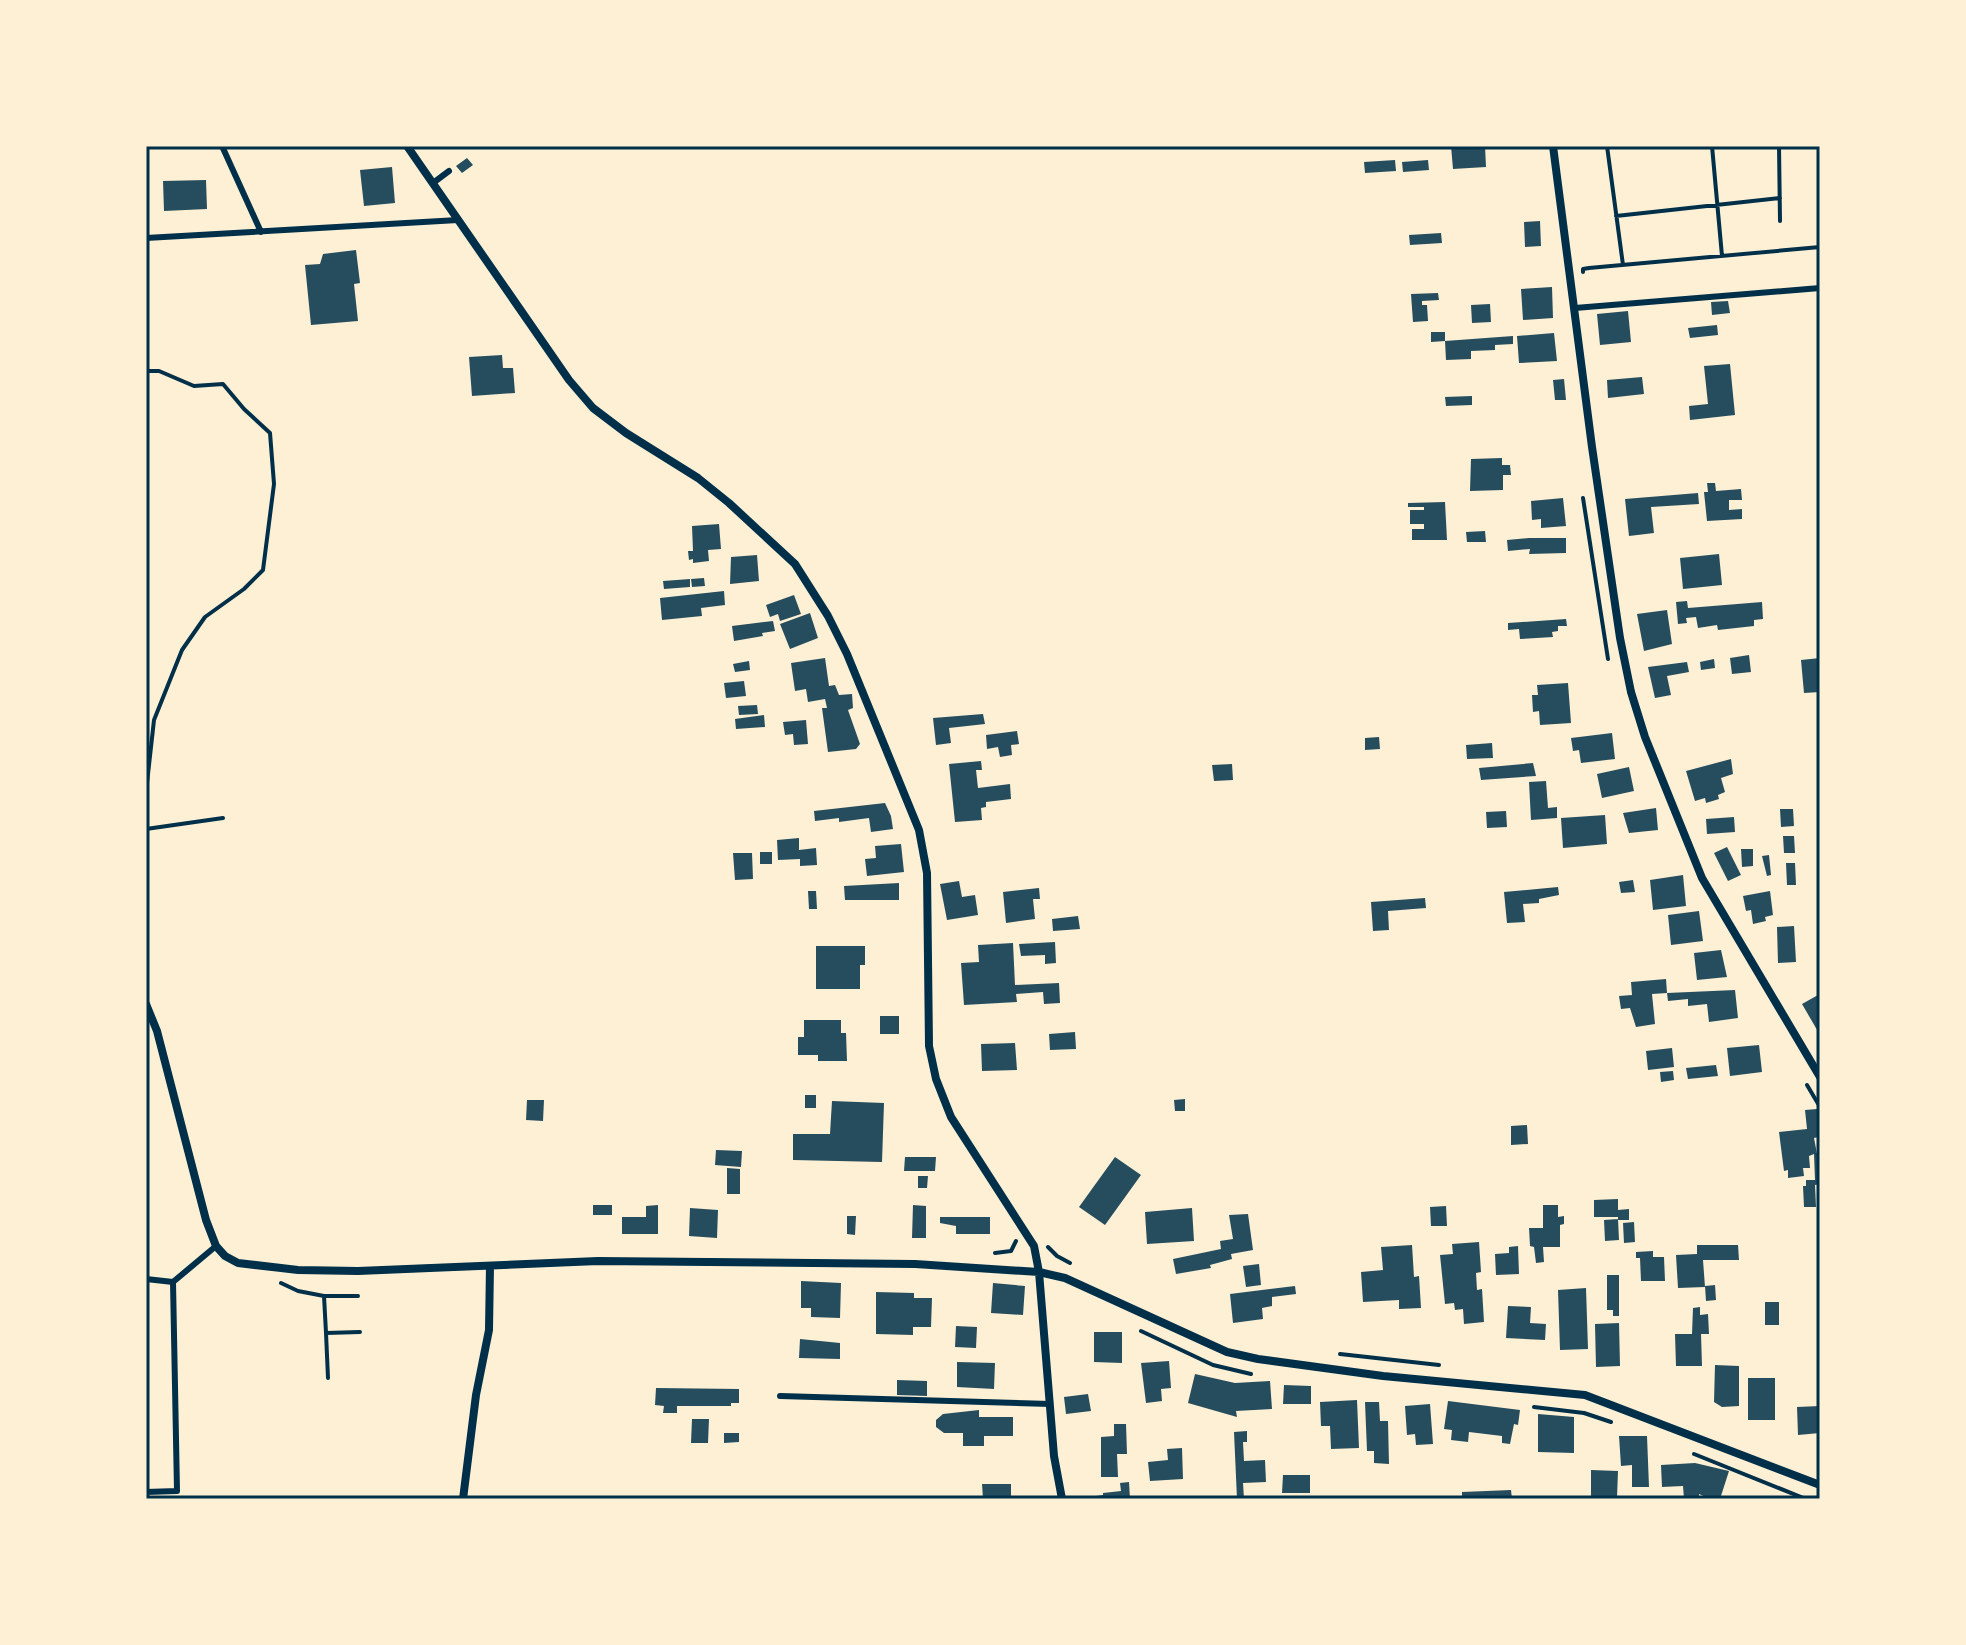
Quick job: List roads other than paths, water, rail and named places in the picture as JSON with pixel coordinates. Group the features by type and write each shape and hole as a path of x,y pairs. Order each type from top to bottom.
{"street":[{"path":"407,146 569,380 593,408 626,433 698,478 795,564 828,616 847,654 919,830 927,873 929,1046 936,1079 951,1117 1034,1246 1039,1272 1054,1456 1062,1499"},
{"path":"1553,146 1620,638 1631,692 1645,737 1702,878 1820,1077"},
{"path":"146,1004 157,1031 197,1189 216,1246 225,1256 238,1263 298,1270 598,1261 883,1263 1039,1272 1065,1278 1227,1352 1383,1376 1585,1395 1820,1485"},
{"path":"463,1499 476,1395 489,1330 490,1266"}],"lane":[{"path":"222,146 261,232"},
{"path":"433,183 449,171"},
{"path":"146,238 458,220"},
{"path":"1575,308 1820,288"},
{"path":"146,1279 173,1282 216,1246"},
{"path":"146,1492 177,1491 173,1282"},
{"path":"780,1396 1050,1404"}]}
